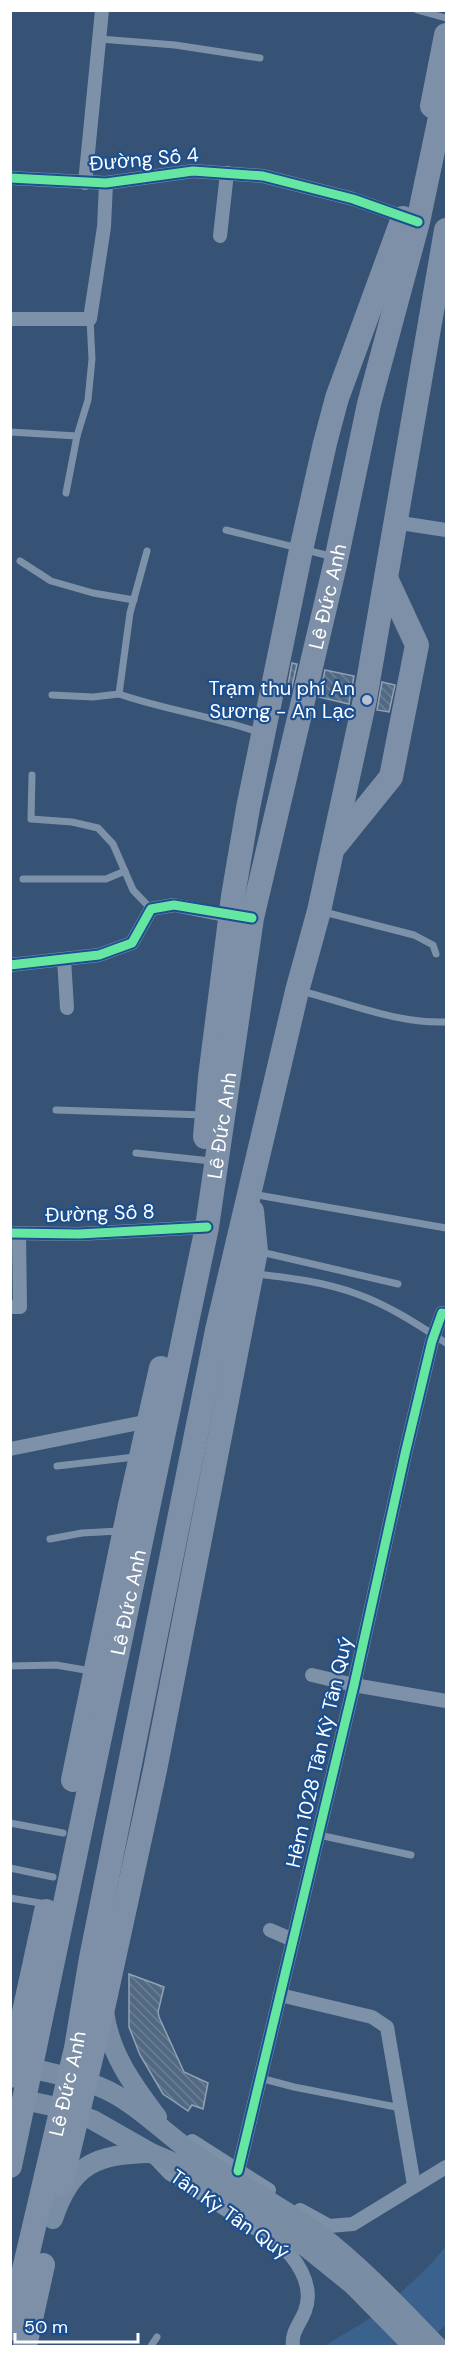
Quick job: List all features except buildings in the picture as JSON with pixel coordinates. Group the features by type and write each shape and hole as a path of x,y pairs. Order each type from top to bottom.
{"highway":[{"name":"Lê Đức Anh","path":"242,917 336,558 411,219 447,35"},
{"name":"Lê Đức Anh","path":"16,2066 199,1227 210,1161 242,917 248,808 301,550 337,398 411,219 447,89"},
{"name":"Lê Đức Anh","path":"25,2346 46,2217 77,2080 140,1712 217,1330 297,991 319,911 365,699 394,522 441,283 447,230"},
{"name":"Lê Đức Anh","path":"331,852 391,777 394,766 417,645 386,578"},
{"name":"Lê Đức Anh","path":"77,2080 104,2004 165,1717 253,1262 250,1193"},
{"name":"Lê Đức Anh","path":"10,2166 24,2100 16,2066 47,1904 94,1671 149,1421 199,1227"},
{"path":"140,1712 165,1717"},
{"name":"Lê Đức Anh","path":"10,2329 46,2217"}],"main road":[{"path":"104,2004 112,2046 127,2075 167,2132"},
{"name":"Tân Kỳ Tân Quý","path":"16,2066 77,2080 116,2096 167,2132 184,2157"},
{"name":"Tân Kỳ Tân Quý","path":"24,2100 70,2111 101,2124 151,2153 184,2157"},
{"path":"46,2217 74,2176 81,2170 103,2159 118,2155 151,2153"},
{"path":"184,2157 314,2253 353,2285 413,2346"},
{"path":"184,2157 291,2216 341,2252 387,2294 437,2346"}],"street":[{"path":"86,183 102,10"},
{"name":"Đường Số 4","path":"10,178 106,183 193,171 262,176 353,199 411,219"},
{"path":"220,236 227,173"},
{"path":"10,319 90,319 104,227 106,183"},
{"path":"394,522 447,530"},
{"path":"10,965 99,955 132,943 151,909 174,905 242,917"},
{"path":"64,959 68,1008"},
{"name":"Đường Số 8","path":"15,1233 79,1234 199,1227"},
{"path":"10,1307 20,1307 15,1233"},
{"name":"Hẻm 1028 Tân Kỳ Tân Quý","path":"238,2170 354,1685 394,1498 438,1340 442,1313 447,1314"},
{"path":"10,1449 149,1421"},
{"path":"312,1675 354,1685 447,1701"},
{"path":"270,1930 293,1940"},
{"path":"280,1995 372,2017 387,2027 412,2188"},
{"name":"Tân Kỳ Tân Quý","path":"167,2132 191,2140 321,2223 338,2227 353,2224 447,2167"},
{"name":"Tân Kỳ Tân Quý","path":"151,2153 169,2173 275,2241 296,2262 305,2281 308,2299 303,2315 293,2333 293,2346"}],"lane":[{"path":"417,10 447,18"},
{"path":"100,39 175,45 260,58"},
{"path":"66,493 77,436 88,400 92,359 90,319"},
{"path":"10,432 77,436"},
{"path":"226,530 336,558"},
{"path":"119,694 134,600 147,550"},
{"path":"20,561 51,581 93,593 134,600"},
{"path":"52,695 93,697 119,694 152,706 236,724 263,734"},
{"path":"32,775 30,819 72,822 98,828 112,844 133,890 151,909"},
{"path":"23,879 106,879 124,871"},
{"path":"319,911 414,934 434,945 436,954"},
{"path":"297,991 404,1019 447,1022"},
{"path":"56,1110 215,1116"},
{"path":"136,1153 210,1161"},
{"path":"250,1193 447,1228"},
{"path":"253,1262 398,1284"},
{"path":"253,1262 296,1278 358,1294 438,1340"},
{"path":"57,1467 108,1459 141,1457"},
{"path":"50,1539 82,1533 125,1530"},
{"path":"10,1666 56,1665 94,1671"},
{"path":"10,1823 63,1833"},
{"path":"319,1834 411,1855"},
{"path":"10,1868 53,1877"},
{"path":"10,1898 47,1904"},
{"path":"260,2078 401,2108"},
{"path":"151,2346 157,2337"}],"water":[{"path":"446,2246 446,2324 424,2346 324,2346 379,2313 429,2266"}],"cycle path":[{"path":"10,178 106,183 193,171 263,176 353,199 418,222"},
{"path":"10,965 99,955 132,943 151,909 174,905 252,918"},
{"path":"10,1233 79,1234 207,1227"},
{"path":"238,2171 354,1685 432,1341 442,1313 446,1314"}],"place":[{"name":"Trạm thu phí An Sương - An Lạc","path":"367,700"}]}
